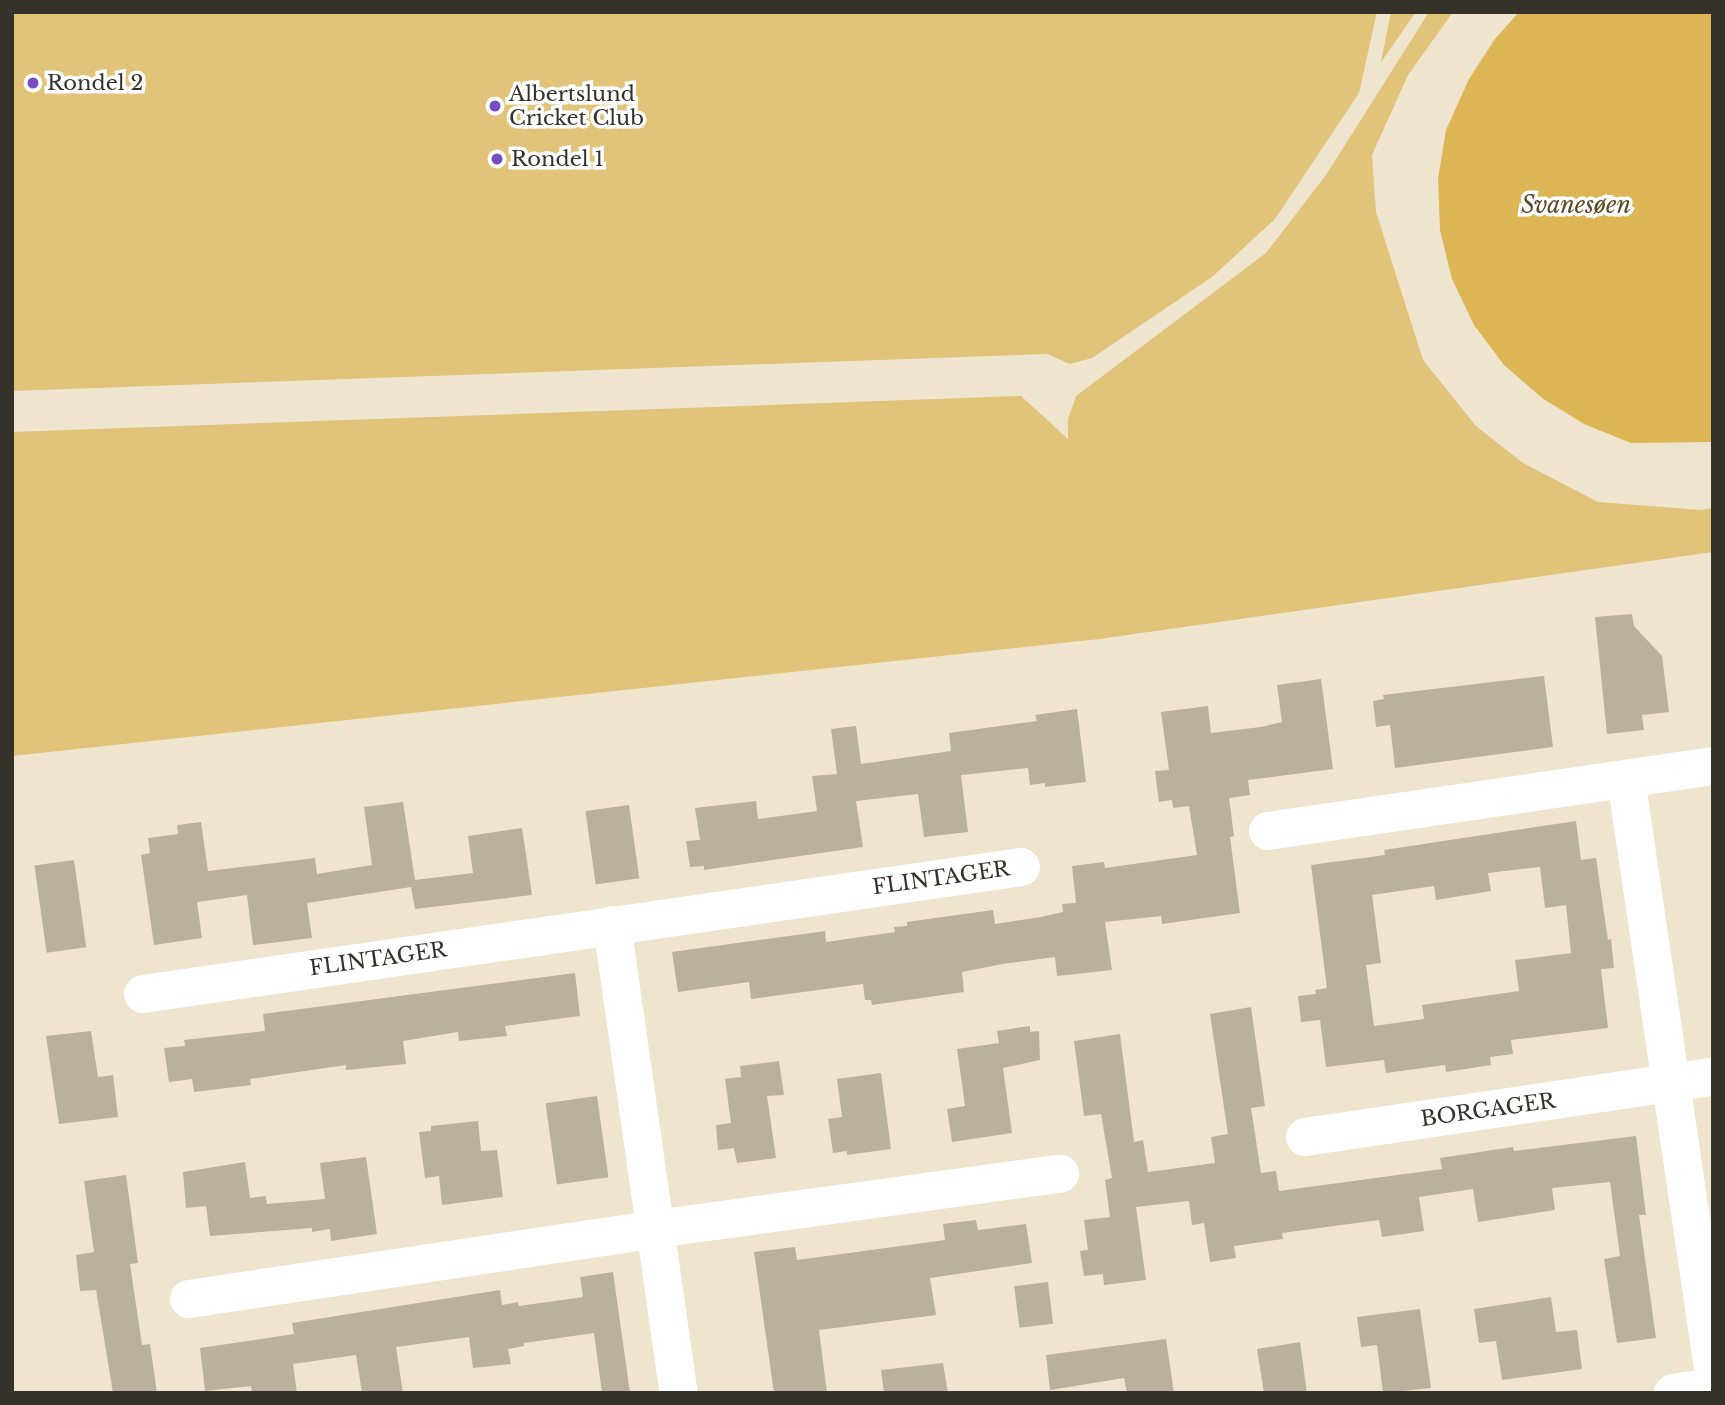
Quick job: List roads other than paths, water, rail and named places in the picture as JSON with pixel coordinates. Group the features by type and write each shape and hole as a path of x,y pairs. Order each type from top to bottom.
{"street":[{"path":"1268,831 1713,766"},
{"path":"1626,779 1713,1368"},
{"name":"FLINTAGER","path":"143,994 1021,867"},
{"path":"612,925 679,1393"},
{"name":"BORGAGER","path":"1305,1137 1713,1077"},
{"path":"189,1299 656,1229 1060,1174"},
{"path":"1673,1393 1713,1387"}],"water":[{"name":"Svanesøen","path":"1519,12 1713,12 1713,442 1631,443 1584,424 1542,398 1504,365 1474,325 1452,279 1440,230 1438,179 1446,130 1469,79 1495,39"}],"place":[{"name":"Rondel 2","path":"33,83"},
{"name":"Albertslund Cricket Club","path":"495,106"},
{"name":"Rondel 1","path":"497,159"}]}
